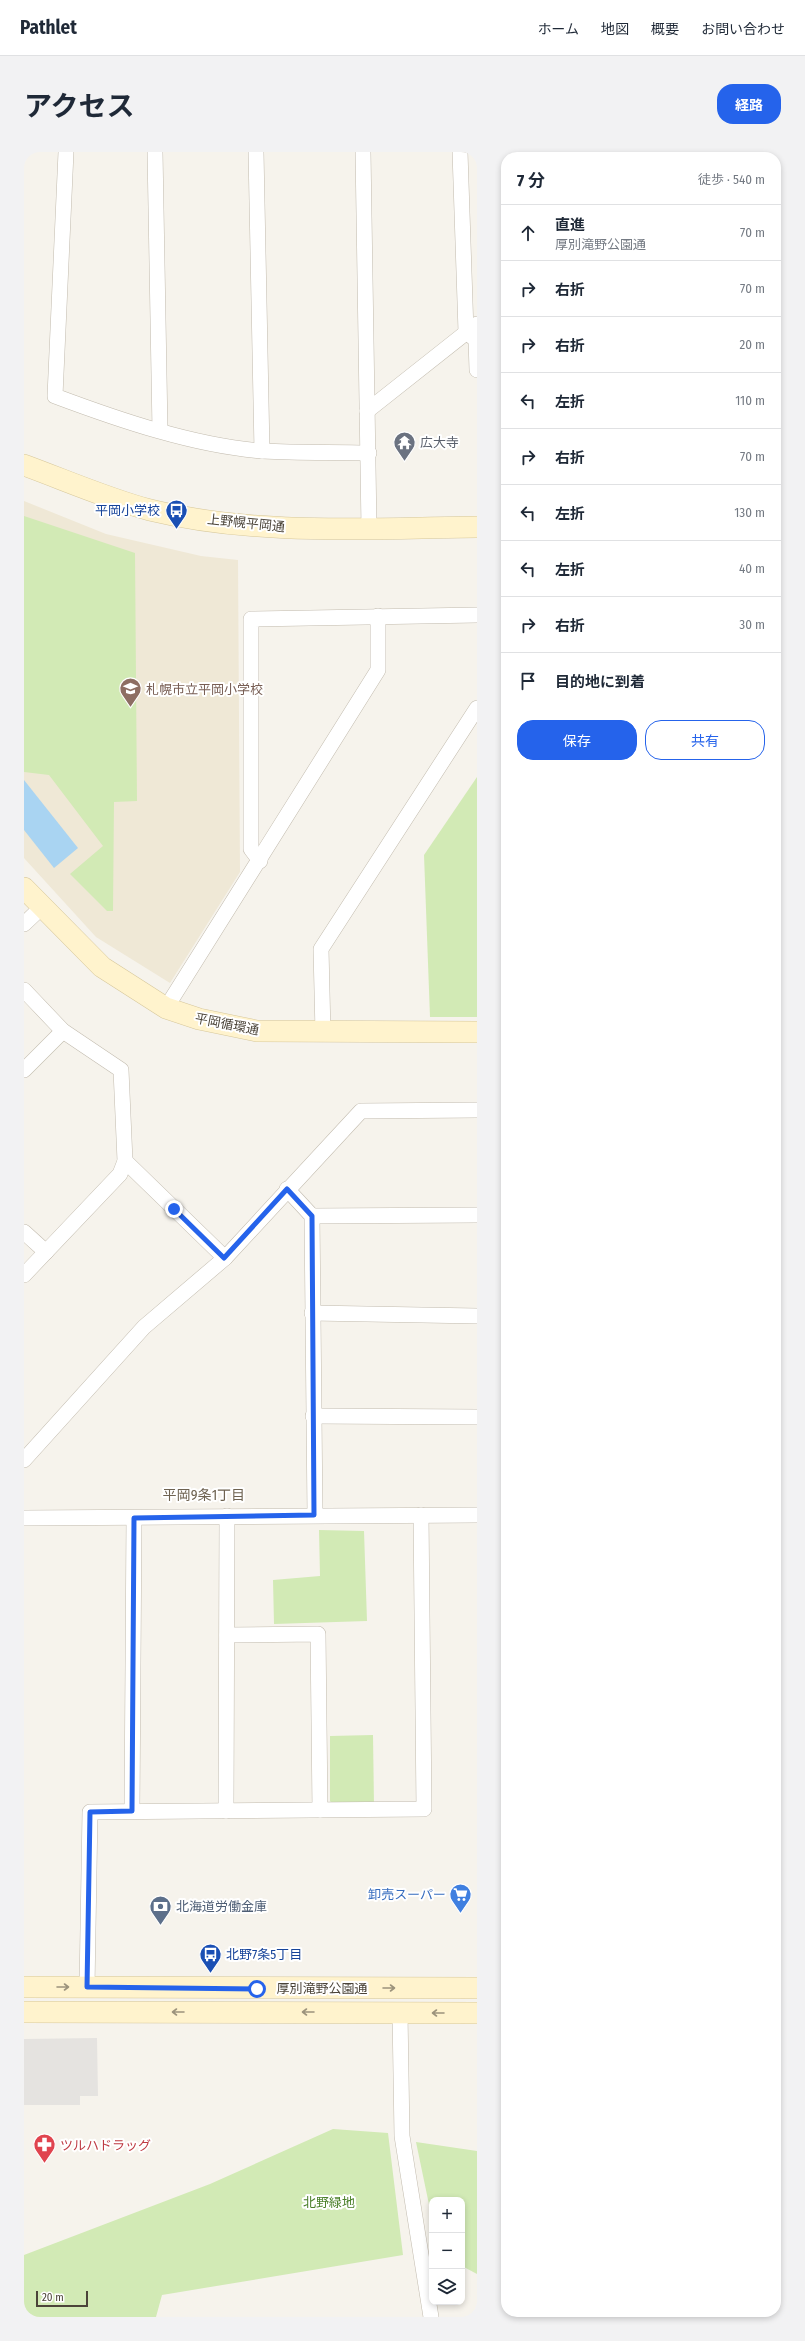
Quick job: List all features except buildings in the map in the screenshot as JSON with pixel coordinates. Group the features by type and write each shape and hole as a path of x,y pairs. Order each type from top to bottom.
{"street":[{"path":"66,152 55,396 109,416 213,444 262,451 369,453"},
{"path":"155,152 160,430"},
{"path":"256,152 262,451"},
{"path":"363,152 369,528"},
{"path":"460,152 471,328 476,340 477,370"},
{"path":"366,411 471,328"},
{"name":"上野幌平岡通","path":"24,465 150,510 240,524 283,528 477,527"},
{"path":"260,861 251,849 251,619 477,615"},
{"path":"166,1008 260,861 378,670 378,616"},
{"path":"323,1032 321,949 477,708"},
{"name":"平岡循環通","path":"24,888 102,967 166,1008 199,1019 258,1031 477,1032"},
{"path":"24,924 42,907"},
{"path":"24,990 63,1031 121,1070 125,1162 120,1174 24,1275"},
{"path":"24,1070 63,1031"},
{"path":"24,1460 144,1327 224,1258 361,1111 477,1110"},
{"path":"125,1162 224,1258"},
{"path":"287,1189 312,1216 314,1515"},
{"path":"312,1216 477,1215"},
{"path":"24,1232 46,1252"},
{"path":"312,1313 477,1316"},
{"path":"313,1416 477,1417"},
{"path":"87,1987 90,1812 424,1809 421,1515"},
{"path":"24,1518 477,1515"},
{"path":"226,1811 227,1516"},
{"path":"132,1811 134,1518"},
{"path":"227,1635 318,1634 320,1810"},
{"name":"厚別滝野公園通","path":"24,1987 477,1988"},
{"name":"厚別滝野公園通","path":"24,2012 477,2013"},
{"path":"400,2013 402,2136 430,2317"}],"shaded area":[{"name":"札幌市立平岡小学校","path":"24,501 106,534 201,556 238,560 240,872 170,983 96,937 24,858"},
{"path":"97,2038 98,2096 80,2096 80,2105 24,2105 24,2039"}],"green space":[{"path":"24,516 135,553 137,801 114,802 113,911 107,911 70,874 103,846 49,775 24,772"},
{"path":"477,777 477,1017 430,1017 424,855"},
{"path":"319,1530 364,1531 367,1621 274,1624 273,1580 320,1576"},
{"path":"373,1735 374,1805 334,1806 330,1801 330,1736"},
{"name":"北野緑地","path":"333,2129 388,2133 403,2255 162,2295 156,2317 24,2317 24,2255 210,2184"},
{"path":"416,2142 477,2151 477,2274 465,2268 465,2197 429,2197 429,2205"}],"water":[{"path":"24,780 78,848 54,868 24,830"}],"place":[{"name":"広大寺","path":"404,462"},
{"name":"平岡小学校","path":"176,530"},
{"name":"札幌市立平岡小学校","path":"131,708"},
{"name":"卸売スーパー","path":"461,1914"},
{"name":"北海道労働金庫","path":"160,1926"},
{"name":"北野7条5丁目","path":"210,1974"},
{"name":"ツルハドラッグ","path":"45,2164"}],"district":[{"name":"平岡9条1丁目","path":"204,1495"}],"route":[{"path":"174,1209 224,1258 287,1189 312,1216 314,1515 134,1518 132,1811 90,1812 87,1987 257,1989"}]}
